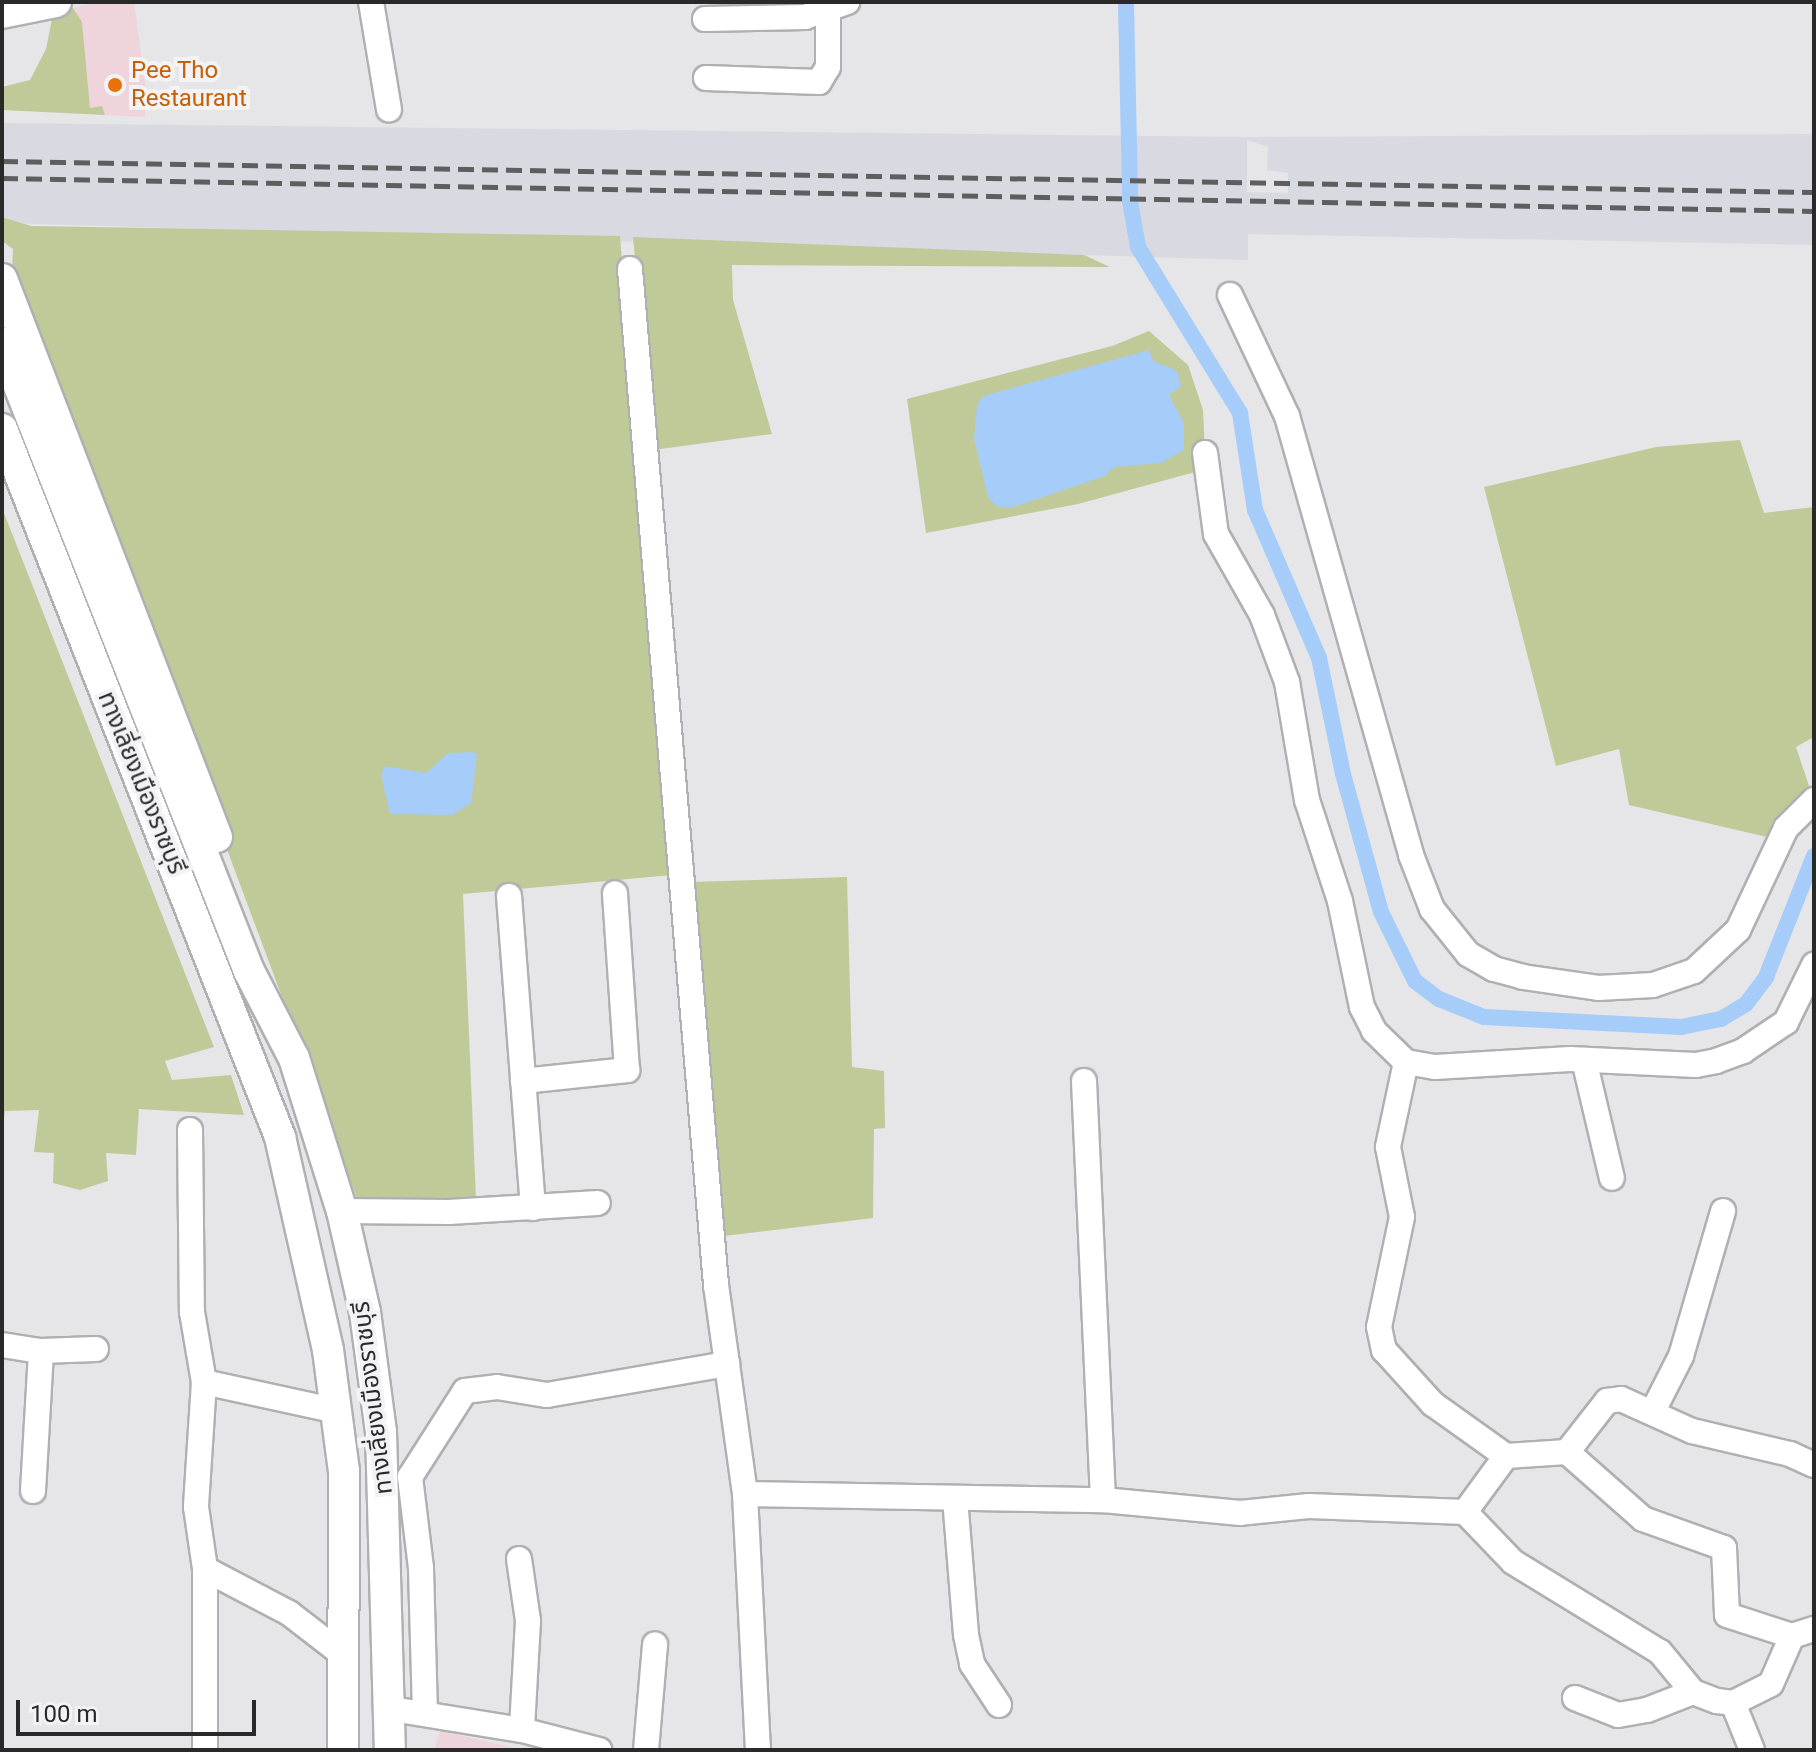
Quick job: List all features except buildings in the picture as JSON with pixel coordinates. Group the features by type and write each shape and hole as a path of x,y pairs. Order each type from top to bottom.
{"main road":[{"path":"2,279 201,790 294,1058"},
{"name":"ทางเลี่ยงเมืองราชบุรี","path":"2,343 249,971 320,1186 345,1335 372,1532 370,1750"},
{"name":"ทางเลี่ยงเมืองราชบุรี","path":"2,429 250,1055 345,1335 354,1507 353,1750"},
{"path":"2,478 134,816 250,1055"},
{"name":"ทางเลี่ยงเมืองราชบุรี","path":"249,971 294,1058 342,1211 365,1312 381,1432 392,1709 390,1750"},
{"name":"ทางเลี่ยงเมืองราชบุรี","path":"280,1137 337,1411 348,1550 343,1750"}],"street":[{"path":"371,2 389,110"},
{"path":"705,19 805,17 838,7 828,67 819,82 706,78"},
{"path":"630,269 727,1364 745,1494 758,1750"},
{"path":"1230,295 1287,416 1411,855 1432,909 1468,954 1523,977 1598,988 1653,985 1694,971 1738,930 1786,828 1814,800"},
{"path":"1205,453 1216,534 1262,615 1287,682 1307,800 1340,901 1362,1007 1374,1031 1406,1062 1435,1067 1584,1060 1696,1065 1743,1051 1786,1022 1814,965"},
{"path":"523,1081 627,1070 615,893"},
{"path":"509,896 533,1208"},
{"path":"1584,1060 1612,1178"},
{"path":"745,1494 1103,1500 1240,1513 1309,1506 1465,1512 1513,1562 1660,1652 1693,1692 1733,1703 1771,1684 1803,1632 1727,1615 1724,1548 1643,1519 1567,1452 1506,1456 1433,1404 1384,1350 1379,1327 1402,1217 1388,1147 1406,1062"},
{"path":"1084,1081 1103,1500"},
{"path":"190,1130 192,1312 204,1382 196,1507 205,1569 205,1750"},
{"path":"342,1211 533,1208 598,1203"},
{"path":"1653,1411 1681,1356 1723,1211"},
{"path":"2,1345 41,1351 96,1349"},
{"path":"33,1491 41,1351"},
{"path":"425,1713 423,1599 410,1477 465,1391 497,1387 547,1395 727,1364"},
{"path":"204,1382 337,1411"},
{"path":"1567,1452 1607,1401 1621,1399 1692,1431 1790,1454 1814,1465"},
{"path":"1465,1512 1506,1456"},
{"path":"955,1498 966,1635 972,1664 999,1705"},
{"path":"519,1559 528,1621 522,1730"},
{"path":"205,1569 289,1613 346,1657"},
{"path":"646,1750 655,1644"},
{"path":"1575,1698 1618,1715 1647,1710 1693,1692"},
{"path":"1733,1703 1752,1750"},
{"path":"392,1709 522,1730 599,1750"}],"shaded area":[{"path":"99,2 134,2 146,90 145,117 105,115 102,106 90,109 82,22 73,8"},
{"path":"2,123 1247,137 1814,134 1814,245 1248,234 1248,260 2,223","holes":["1247,140 1268,147 1267,170 1288,173 1288,193 1247,192"]},
{"path":"440,1731 524,1750 434,1750"}],"green space":[{"path":"73,8 82,22 90,108 102,106 105,115 2,110 2,87 30,80 46,49 52,19"},
{"path":"2,217 31,226 620,236 672,875 463,894 476,1199 358,1201 12,272 13,249 2,241"},
{"path":"633,237 1084,255 1110,267 732,265 733,300 772,434 653,450"},
{"path":"1149,331 1188,365 1203,410 1205,453 1195,472 1078,504 926,533 907,399 1112,346"},
{"path":"1740,440 1764,513 1814,507 1814,737 1796,747 1809,786 1779,816 1767,837 1629,805 1619,749 1556,766 1484,487 1656,447"},
{"path":"2,508 214,1047 165,1061 172,1080 231,1075 244,1115 139,1109 136,1155 106,1153 108,1181 80,1190 53,1183 54,1153 34,1152 39,1110 5,1111 2,1134"},
{"path":"847,877 852,1067 884,1071 885,1128 874,1129 873,1218 724,1236 691,882"}],"water":[{"path":"1149,350 1153,361 1177,371 1181,386 1169,395 1184,423 1184,450 1161,463 1114,467 1105,476 1010,508 996,506 988,497 974,438 977,405 983,396"},
{"path":"448,753 477,754 471,803 452,815 390,814 381,775 385,766 426,773"}],"waterway":[{"path":"1126,2 1130,201 1138,247 1240,413 1255,510 1319,658 1343,774 1381,912 1415,981 1439,999 1484,1017 1681,1027 1721,1019 1746,1004 1766,977 1814,856"}],"railway":[{"path":"2,161 1814,192"},
{"path":"2,178 1814,211"}],"place":[{"name":"Pee Tho Restaurant","path":"115,85"}]}
